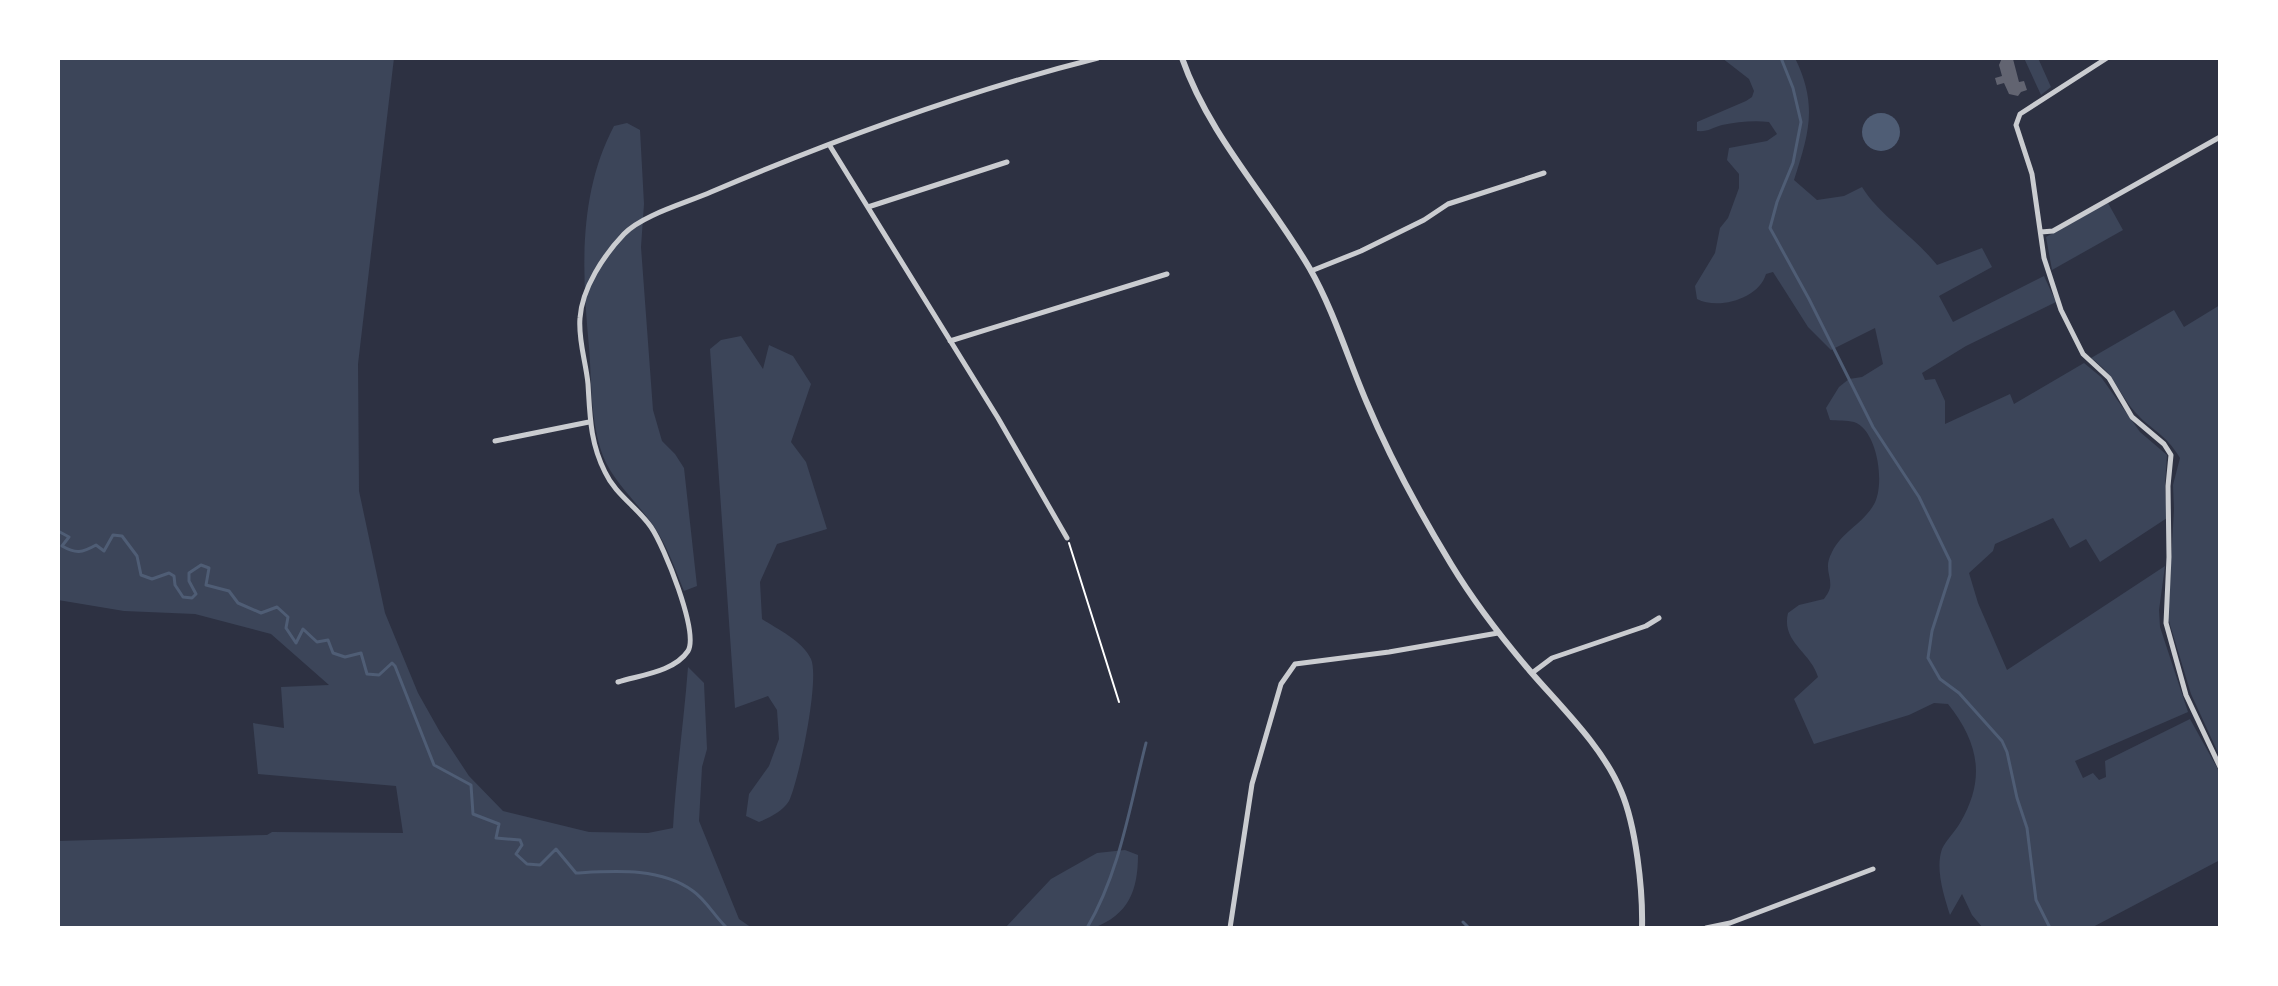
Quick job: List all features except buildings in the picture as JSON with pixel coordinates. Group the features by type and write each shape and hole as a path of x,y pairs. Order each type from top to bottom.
{"street":[{"path":"618,682 676,664 690,647 691,630 661,544 641,514 605,474 589,422 580,318 588,287 610,250 626,231 647,219 739,181 946,102 1098,58"},
{"path":"1182,58 1193,87 1215,127 1311,271 1394,459 1451,564 1498,633 1569,715 1621,790 1637,866 1642,928"},
{"path":"2107,58 2059,87 2017,118 2016,125 2032,174 2044,258 2057,301 2083,354 2109,378 2132,417 2164,444 2171,455 2166,623 2186,695 2220,767"},
{"path":"2041,232 2053,231 2220,137"},
{"path":"830,146 998,418 1067,538"},
{"path":"868,207 1007,162"},
{"path":"1311,271 1412,227 1448,204 1544,173"},
{"path":"950,341 1167,274"},
{"path":"495,441 589,422"},
{"path":"1532,673 1552,658 1646,626 1659,618"},
{"path":"1230,928 1252,784 1281,684 1295,664 1498,633"},
{"path":"1706,928 1730,923 1873,869"}],"path":[{"path":"1067,538 1119,702"}],"shaded area":[{"path":"58,58 394,58 358,364 359,491 385,613 418,693 469,776 503,811 589,832 648,833 673,828 688,667 704,683 707,749 702,767 699,821 739,919 752,928 58,928 58,841 267,835 272,832 403,833 396,786 258,774 253,723 284,728 281,687 329,685 271,634 195,614 124,611 58,600"},
{"path":"1722,58 1795,58 1807,90 1809,119 1794,180 1817,200 1844,196 1862,187 1937,265 1982,248 1992,267 1939,296 1953,322 2044,276 2056,302 1966,346 1922,373 1925,380 1935,379 1945,401 1945,424 2010,394 2014,404 2084,363 2101,377 2140,432 2167,455 2167,518 2100,562 2086,539 2070,548 2053,518 1995,544 1993,551 1969,573 1978,603 2007,670 2165,566 2160,627 2188,712 2075,761 2083,778 2093,773 2099,780 2106,777 2105,761 2190,719 2220,773 2220,860 2091,928 1983,928 1972,915 1962,894 1950,915 1941,882 1940,857 1968,807 1976,776 1967,733 1948,704 1934,703 1909,715 1814,744 1794,699 1818,677 1789,632 1788,613 1799,605 1824,599 1830,588 1828,563 1832,552 1873,506 1879,486 1877,460 1869,436 1854,422 1830,420 1826,408 1839,387 1849,379 1862,377 1883,364 1875,328 1831,350 1808,327 1773,272 1766,274 1755,290 1737,300 1716,303 1697,299 1695,286 1715,253 1720,228 1728,218 1739,188 1739,174 1727,160 1729,148 1767,141 1777,134 1769,122 1757,121 1697,131 1697,122 1752,97 1754,91 1749,79"},
{"path":"2024,58 2038,58 2051,87 2041,95"},
{"path":"1881,113 1894,119 1900,132 1894,145 1881,151 1868,145 1862,132 1868,119"},
{"path":"627,123 640,130 644,204 641,247 653,410 662,441 684,468 697,586 684,591 658,533 608,466 594,415 584,262 588,206 602,152 614,126"},
{"path":"2108,203 2123,230 2052,270 2046,237"},
{"path":"2220,305 2220,757 2191,694 2168,618 2173,485 2180,458 2169,443 2135,412 2111,377 2091,358 2174,310 2184,327"},
{"path":"741,336 763,369 769,345 793,356 811,384 791,442 806,462 827,529 777,544 760,582 762,619 789,636 807,653 813,670 813,687 803,752 789,801 759,822 746,816 749,794 769,766 779,739 777,710 768,696 735,708 710,349 721,340"},
{"path":"1125,850 1138,855 1133,890 1123,908 1105,923 1077,930 1005,928 1051,879 1097,853"}],"waterway":[{"path":"1781,58 1793,88 1801,122 1793,163 1770,228 1873,427 1919,497 1950,561 1950,575 1932,631 1928,658 1940,679 1959,693 2002,741 2007,752 2027,828 2036,900 2050,928"},
{"path":"58,531 69,537 62,546 75,551 96,545 104,551 113,535 122,536 137,556 141,575 152,579 169,573 174,576 175,585 183,597 192,598 196,594 189,581 189,573 201,565 209,568 206,585 229,591 238,603 261,613 277,607 288,617 286,628 296,643 303,629 317,642 328,640 333,653 345,657 361,653 367,674 379,675 392,663 434,765 471,785 473,814 499,824 496,838 520,840 522,845 516,854 527,864 540,865 556,849 576,873 636,872 666,878 698,895 727,928"},
{"path":"1087,928 1116,861 1146,743"},
{"path":"1463,922 1469,928"}]}
